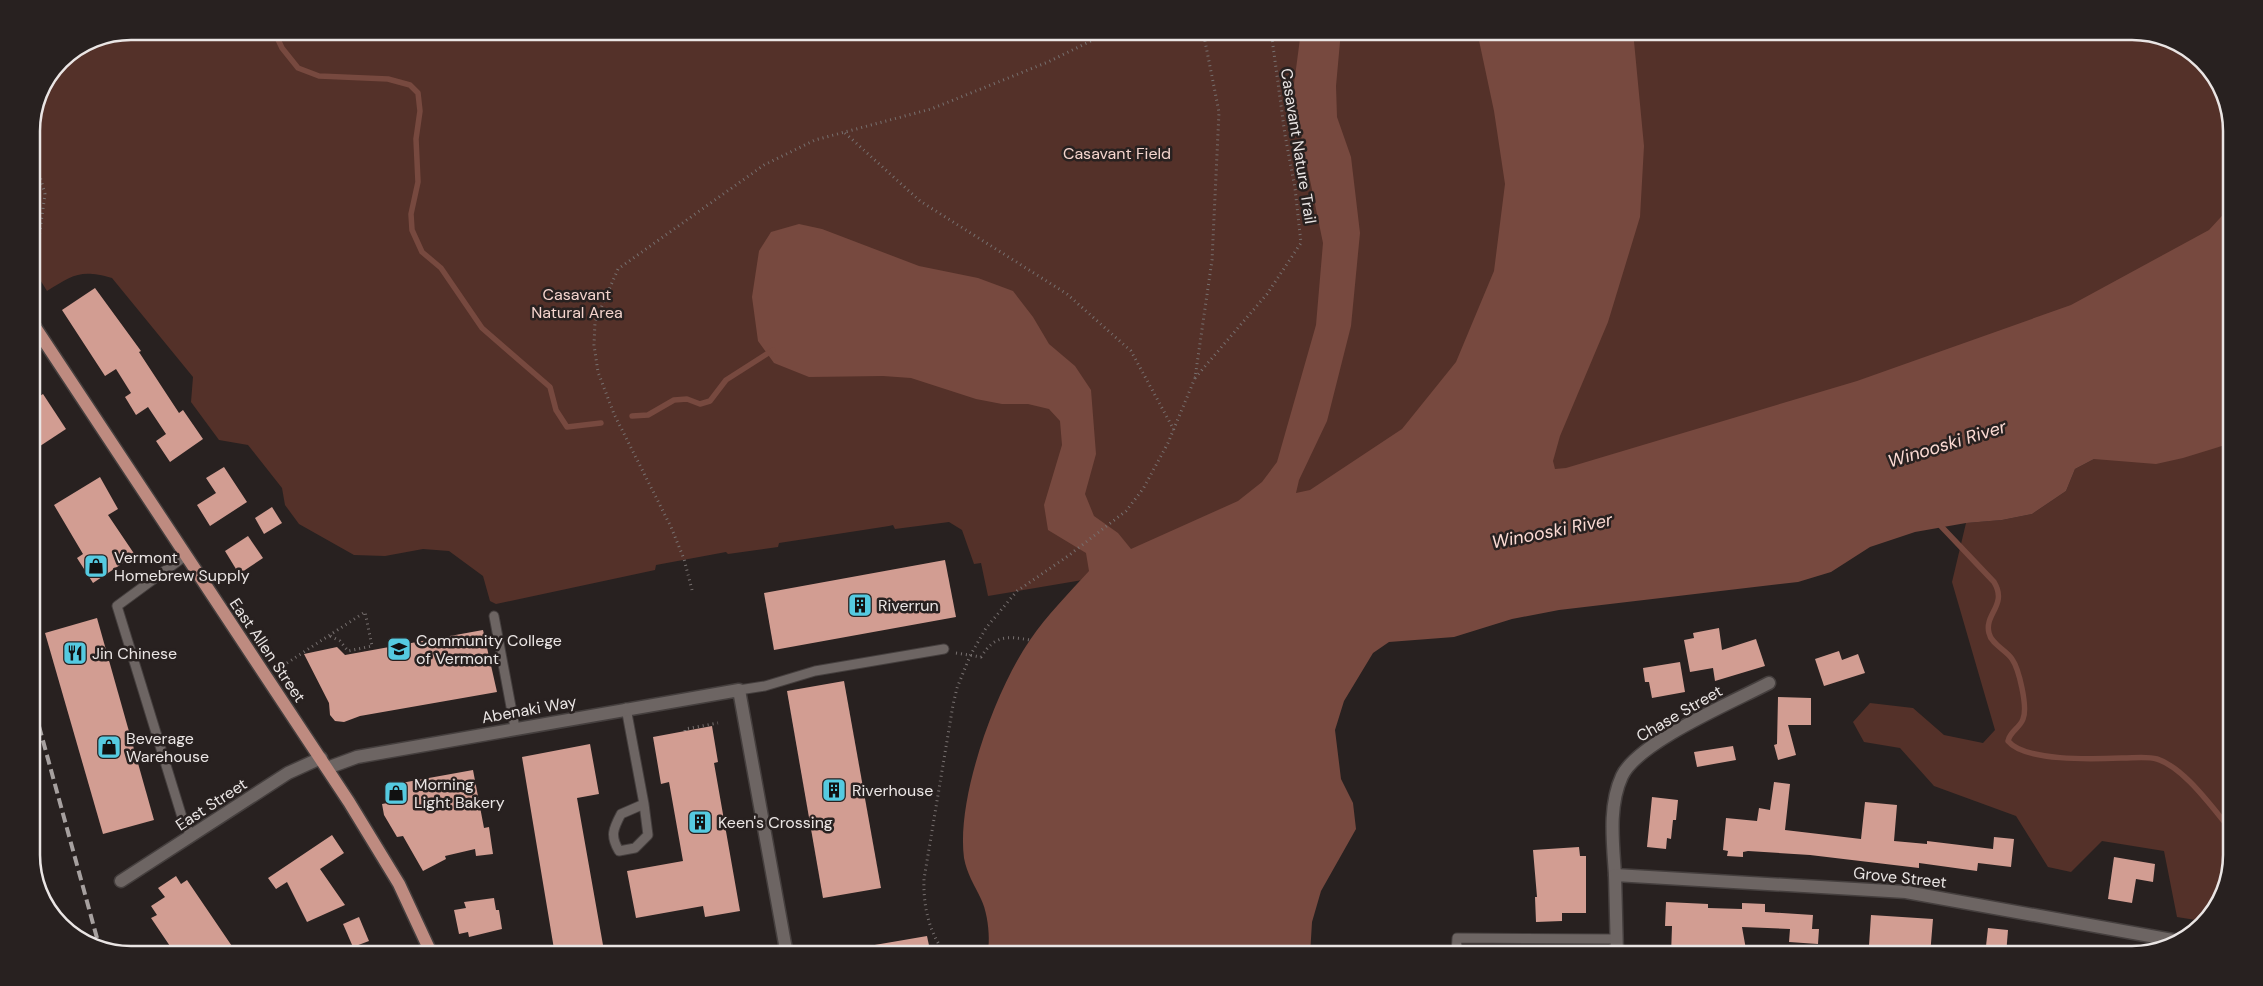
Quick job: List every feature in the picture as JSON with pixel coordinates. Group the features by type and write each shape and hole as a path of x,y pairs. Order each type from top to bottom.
{"main road":[{"name":"East Allen Street","path":"40,332 185,556 324,763 399,884 428,946"}],"street":[{"name":"Chase Street","path":"1617,946 1613,835 1615,799 1622,777 1631,762 1662,739 1769,683"},
{"name":"Abenaki Way","path":"324,763 626,708 739,690"},
{"path":"739,690 785,946"},
{"name":"East Street","path":"121,881 288,773 324,763"},
{"name":"Grove Street","path":"1615,875 1906,892 2167,939"}],"lane":[{"path":"185,556 117,606 182,817 191,836"},
{"path":"494,616 515,728"},
{"path":"739,690 764,686 814,671 944,649"},
{"path":"626,708 644,804 648,835 635,848 619,851 613,840 615,826 621,814 644,804"},
{"path":"1457,946 1457,938 1617,940"}],"path":[{"path":"692,590 684,559 671,527 614,414 598,372 594,345 595,322 604,297 618,269 764,165 815,140 931,109 1048,62 1093,40"},
{"path":"941,946 929,920 923,892 924,879 953,705 957,688 970,656 986,628 1017,591 1068,556 1126,511 1144,489 1174,431 1195,378 1212,260 1219,112 1205,40"},
{"name":"Casavant Nature Trail","path":"1195,378 1267,294 1301,243 1295,188 1284,135 1272,40"},
{"path":"845,132 920,201 1067,294 1132,352 1174,431"},
{"path":"40,175 45,194 40,231"},
{"path":"287,664 328,634 365,612 372,646 348,651 340,641 328,634"},
{"path":"970,656 981,657 988,646 1002,638 1012,637 1030,640"},
{"path":"685,731 685,729 718,723"}],"green space":[{"name":"Casavant Natural Area","path":"131,40 2132,40 2156,43 2178,52 2188,59 2211,85 2220,107 2223,125 2223,271 1573,497 988,596 981,563 974,564 962,530 949,522 895,529 893,525 779,543 778,547 728,554 726,552 656,565 655,570 496,604 490,601 483,576 449,551 423,549 385,556 354,555 299,524 285,505 282,488 248,445 219,440 191,402 193,377 112,278 92,274 77,275 47,291 40,280 40,125 45,101 55,80 75,59 101,45"},
{"path":"2222,446 2223,861 2220,879 2211,901 2196,920 2177,917 2164,851 2102,841 2071,872 2048,867 2016,816 1934,786 1900,748 1864,742 1853,722 1870,703 1913,708 1944,735 1983,743 1995,730 1952,582 1966,523 2002,520 2032,514 2066,491 2075,469 2094,459 2114,459"}],"water":[{"name":"Winooski River","path":"1300,40 1340,40 1336,86 1337,117 1351,157 1360,233 1351,326 1327,421 1299,480 1296,493 1310,490 1402,429 1456,362 1494,271 1505,184 1494,111 1479,40 1634,40 1644,146 1640,217 1608,322 1560,436 1553,461 1555,469 1566,468 1857,381 2071,305 2209,230 2223,215 2223,446 2156,464 2094,459 2075,469 2066,491 2032,514 1915,532 1870,547 1831,572 1798,582 1559,610 1512,619 1454,637 1389,642 1373,653 1344,701 1335,730 1341,779 1353,803 1356,829 1321,891 1312,922 1311,946 988,946 987,919 964,858 963,833 972,775 992,714 1017,661 1030,640 1058,604 1089,571 1086,553 1048,530 1044,505 1062,445 1060,421 1049,409 1028,404 1002,404 976,399 911,378 883,376 809,377 774,363 758,341 752,297 759,251 771,232 799,224 822,229 919,266 978,278 1013,291 1033,317 1049,344 1075,366 1091,390 1096,454 1085,494 1094,516 1118,533 1131,549 1238,501 1262,482 1277,462 1316,325 1323,243 1297,117 1294,84"}],"building":[{"path":"95,288 141,351 139,352 179,413 183,410 203,439 170,462 156,441 166,434 148,407 136,415 125,397 131,393 116,369 105,376 62,310"},
{"path":"43,394 66,429 40,446 40,396"},
{"path":"224,467 247,502 210,526 197,505 216,493 206,478"},
{"path":"100,477 118,509 108,515 135,555 93,583 77,558 83,554 54,505"},
{"path":"272,507 282,523 264,534 255,518"},
{"path":"248,536 263,558 239,574 225,551"},
{"name":"Riverrun","path":"945,560 956,617 774,650 764,593"},
{"path":"97,618 154,820 103,834 45,633"},
{"path":"1719,628 1722,650 1756,639 1765,666 1715,681 1713,668 1690,672 1684,640 1694,638 1693,633"},
{"name":"Community College of Vermont","path":"483,630 497,692 360,716 344,722 335,721 330,715 329,703 304,654 337,647 345,655"},
{"path":"1839,651 1842,660 1858,654 1865,673 1824,686 1815,659"},
{"path":"1680,662 1685,692 1652,698 1649,682 1645,682 1643,668"},
{"name":"Riverhouse","path":"844,681 881,888 823,898 787,691"},
{"path":"1778,697 1811,698 1811,725 1788,725 1796,755 1778,760 1774,745 1777,744"},
{"name":"Keen's Crossing","path":"712,726 718,762 714,763 740,911 705,917 703,906 636,918 627,871 683,861 669,782 661,784 653,737"},
{"path":"590,744 599,794 577,798 603,945 554,946 522,757"},
{"path":"1733,746 1736,760 1697,767 1694,752"},
{"path":"473,770 484,828 489,827 493,854 476,856 475,849 445,856 446,859 423,871 403,836 397,837 384,815 382,804 393,802 390,785"},
{"path":"1774,782 1790,784 1785,830 1861,839 1865,802 1897,805 1894,841 1927,844 1927,841 1993,849 1994,837 2014,839 2011,867 1978,863 1977,871 1919,863 1919,868 1810,855 1748,851 1743,852 1743,857 1727,856 1728,851 1723,850 1726,818 1757,821 1759,808 1770,810"},
{"path":"1652,797 1678,800 1676,820 1673,820 1671,839 1667,838 1666,849 1647,847"},
{"path":"332,835 344,853 320,869 345,905 307,922 287,882 276,889 268,878"},
{"path":"1579,847 1580,856 1586,856 1586,913 1562,913 1562,921 1536,922 1535,897 1537,897 1533,850"},
{"path":"2114,857 2155,864 2153,882 2136,879 2132,903 2108,899"},
{"path":"176,876 181,884 187,880 232,946 170,946 151,918 157,915 151,906 165,897 158,888"},
{"path":"494,898 496,910 499,910 502,929 469,937 468,932 459,934 454,910 466,908 464,902"},
{"path":"1666,902 1708,904 1708,908 1742,909 1742,903 1765,904 1765,912 1813,915 1812,929 1819,929 1818,944 1789,942 1790,929 1742,927 1745,946 1671,946 1672,926 1665,926"},
{"path":"1871,915 1933,919 1931,946 1869,946"},
{"path":"359,917 369,941 353,946 343,924"},
{"path":"1988,928 2008,930 2007,946 1986,946"},
{"path":"927,936 929,946 869,946"}],"waterway":[{"path":"278,40 282,48 298,68 319,76 388,79 410,85 418,93 420,111 416,139 418,182 411,214 412,230 422,252 441,268 482,328 550,387 556,410 567,427 601,423"},
{"path":"632,416 648,415 674,400 687,399 700,404 710,401 726,380 773,350"},
{"path":"1938,523 1994,582 1998,590 1997,603 1988,626 1989,633 1990,637 2015,664 2022,688 2024,706 2022,722 2008,741 2017,748 2044,756 2079,759 2144,757 2157,759 2178,771 2188,780 2223,820"}],"railway":[{"path":"40,730 97,940"}],"place":[{"name":"Vermont Homebrew Supply","path":"96,566"},
{"name":"Riverrun","path":"860,605"},
{"name":"Community College of Vermont","path":"399,649"},
{"name":"Jin Chinese","path":"75,653"},
{"name":"Beverage Warehouse","path":"109,747"},
{"name":"Riverhouse","path":"834,790"},
{"name":"Morning Light Bakery","path":"396,793"},
{"name":"Keen's Crossing","path":"700,822"}],"park label":[{"name":"Casavant Field","path":"1117,153"}]}
